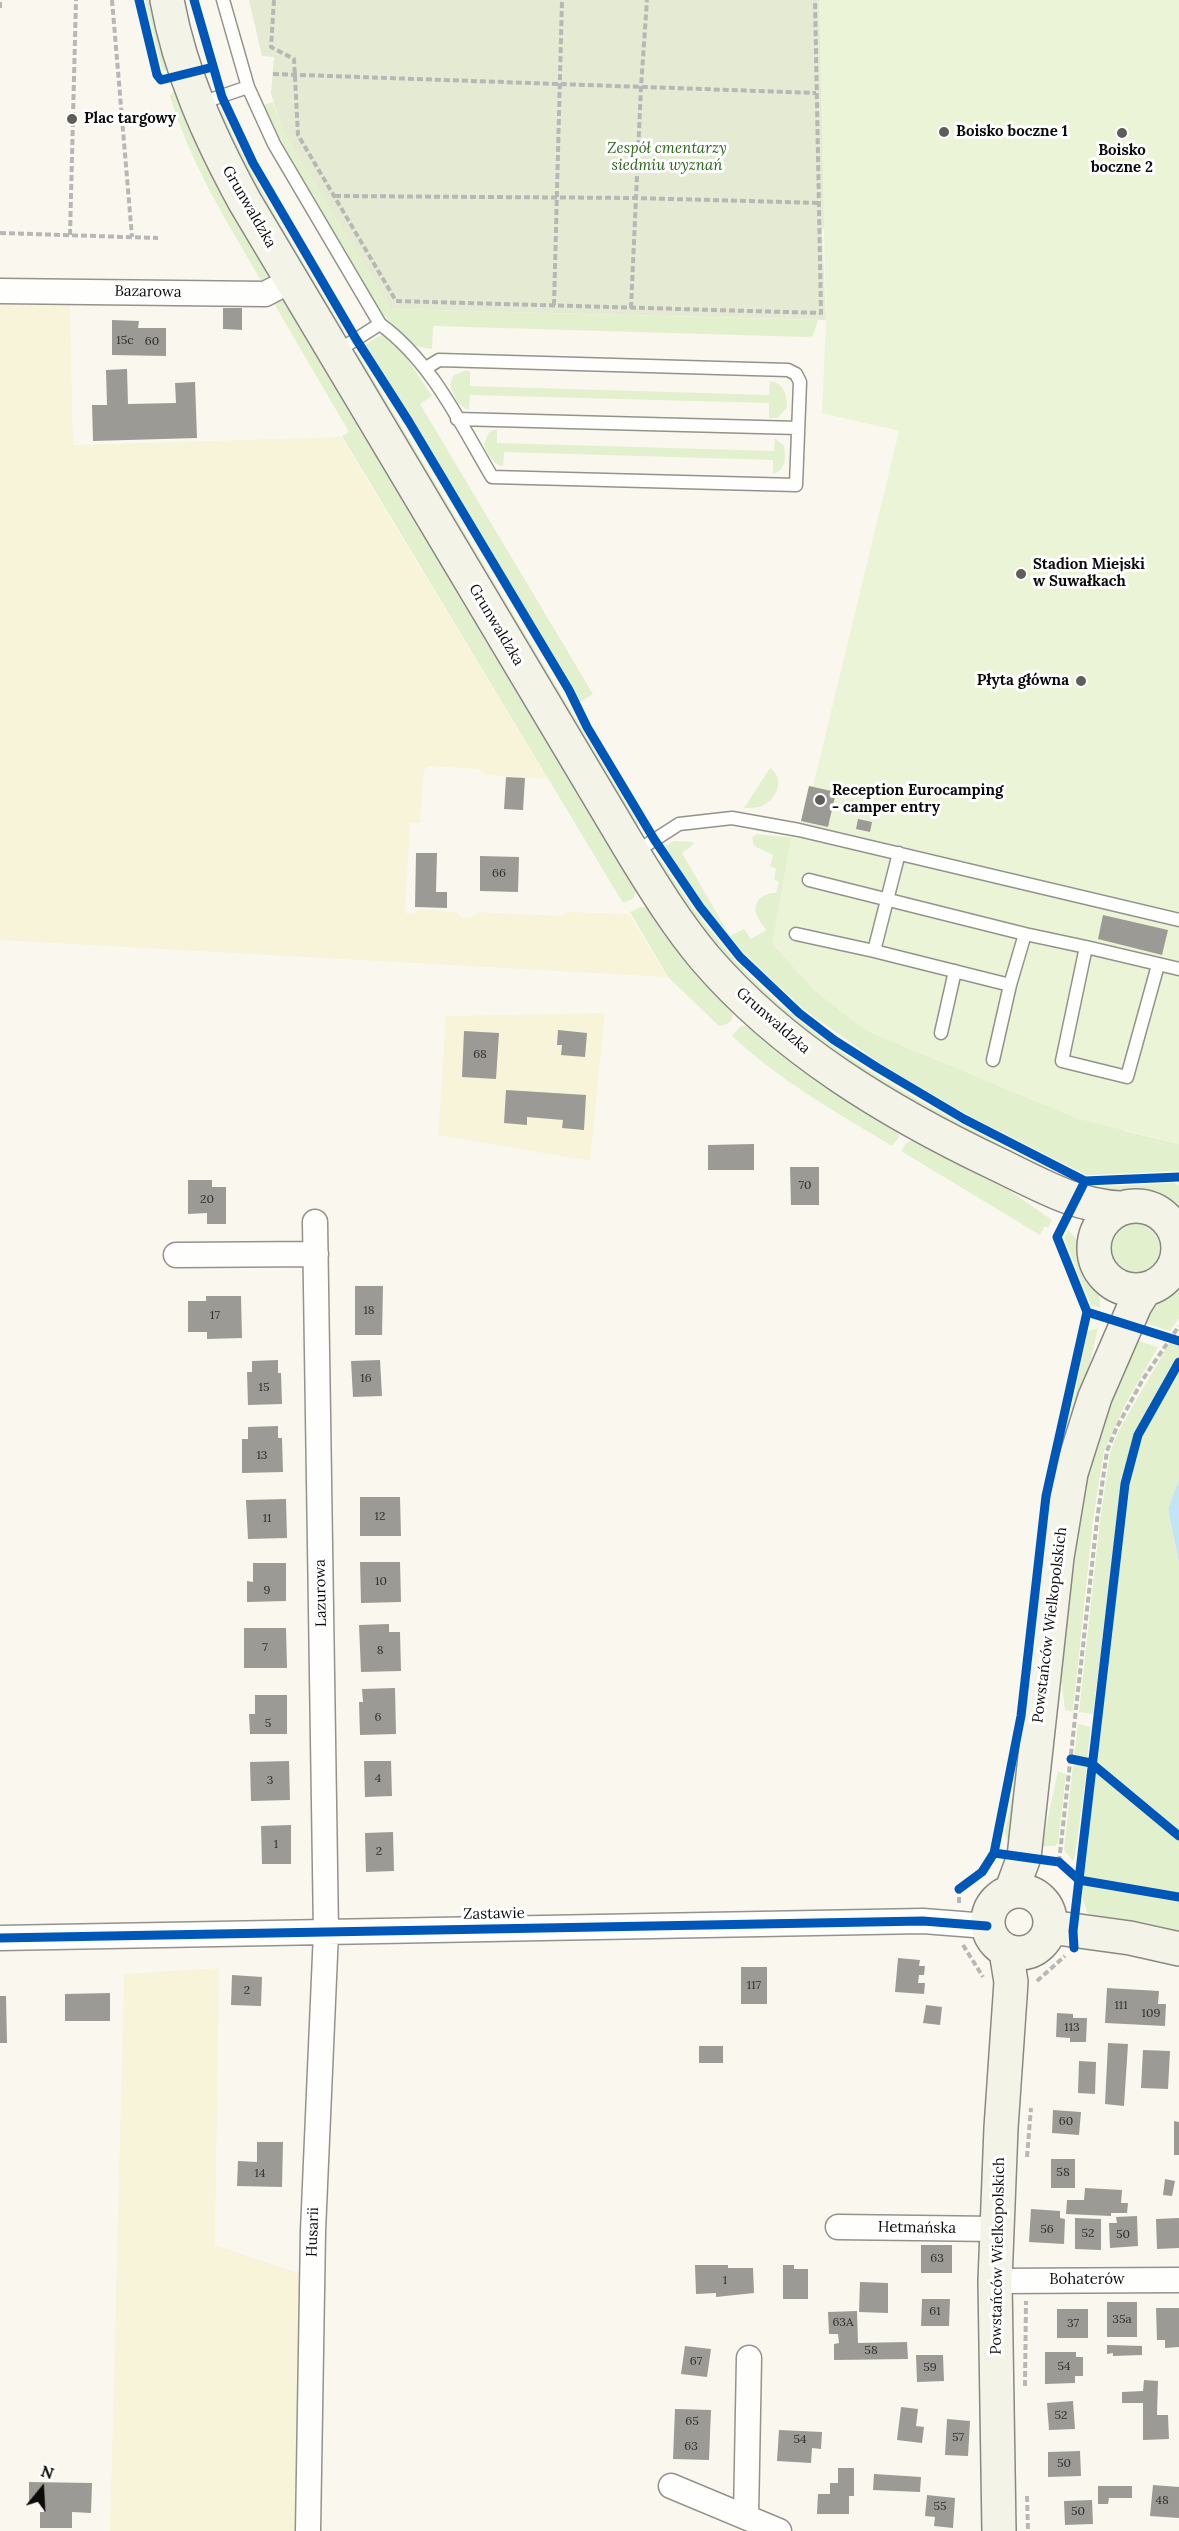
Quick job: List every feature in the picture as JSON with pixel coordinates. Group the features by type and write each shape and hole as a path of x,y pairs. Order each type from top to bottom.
{"main road":[{"name":"Grunwaldzka","path":"167,0 197,105 219,154 334,353 633,853 674,916 705,957 783,1034 846,1079 958,1145 1066,1219 1094,1248"},
{"name":"Grunwaldzka","path":"958,1145 1075,1200 1096,1207 1120,1208"},
{"path":"1147,1207 1169,1213 1169,1221 1176,1233 1179,1253 1172,1271 1164,1281 1145,1289 1125,1290 1109,1281 1096,1264 1094,1248 1100,1226 1120,1208 1147,1207"},
{"name":"Powstańców Wielkopolskich","path":"1095,1397 1109,1281"},
{"name":"Powstańców Wielkopolskich","path":"999,2531 996,2229 1020,1934 1023,1857 1064,1511 1071,1473 1095,1397 1135,1305 1145,1289"},
{"name":"Zastawie","path":"1020,1934 1125,1937 1179,1948"}],"street":[{"name":"Bazarowa","path":"0,291 265,294 292,280"},
{"name":"Lazurowa","path":"315,1222 326,1932"},
{"path":"176,1256 316,1254"},
{"name":"Zastawie","path":"0,1938 923,1921 1020,1934"},
{"name":"Husarii","path":"308,2531 313,2231 326,1932"},
{"name":"Hetmańska","path":"838,2228 996,2229"},
{"name":"Bohaterów","path":"995,2281 1179,2280"},
{"path":"746,2517 749,2358"},
{"path":"671,2486 779,2531"}],"lane":[{"path":"223,0 248,87 274,144 380,324 426,368 492,477 796,485 800,382 796,374 788,370 439,360 426,368"},
{"path":"197,105 248,87"},
{"path":"334,353 380,324"},
{"path":"457,419 798,428"},
{"path":"633,853 679,824 732,818 799,830 1179,920"},
{"path":"874,951 898,853"},
{"path":"809,880 1025,934 1179,969"},
{"path":"796,934 955,970 1010,985"},
{"path":"993,1060 1010,985 1025,934"},
{"path":"1086,947 1062,1061 1127,1077 1158,965"},
{"path":"941,1033 955,970"}],"path":[{"path":"0,0 0,8"},
{"path":"70,235 76,0"},
{"path":"112,0 132,237"},
{"path":"274,0 271,47 294,59 298,135 396,301 820,313 815,0"},
{"path":"554,305 562,0"},
{"path":"631,308 647,0"},
{"path":"273,74 816,93"},
{"path":"334,196 636,198 818,203"},
{"path":"0,233 158,238"},
{"path":"1059,1862 1097,1520 1107,1452 1116,1429 1143,1379 1179,1326"},
{"path":"1020,1934 1037,1980 1067,1954"},
{"path":"1026,2162 1029,2151 1031,2104"},
{"path":"1025,2388 1027,2280"},
{"path":"1027,2487 1028,2531"}],"shaded area":[{"path":"0,304 70,305 73,445 341,437 548,779 485,775 479,769 428,766 424,771 420,823 410,823 405,913 414,914 419,909 457,912 461,917 470,918 478,912 559,916 569,912 629,914 667,977 0,940"},
{"path":"605,1013 590,1161 438,1135 446,1016"},
{"path":"219,1968 215,2245 304,2275 300,2531 110,2531 124,1974"}],"green space":[{"path":"145,0 154,0 170,68 164,71 162,69"},
{"name":"Zespół cmentarzy siedmiu wyznań","path":"249,0 819,0 827,228 822,229 826,320 390,309 282,130 271,93 274,57 262,56"},
{"name":"Stadion Miejski w Suwałkach","path":"819,0 1179,0 1179,1144 1075,1118 866,1031 815,991 772,944 791,838 797,838 809,786 813,786 899,431 822,413 826,320"},
{"path":"176,88 270,275 262,282 210,192 188,145 170,96"},
{"path":"273,102 282,130 390,309 818,320 813,336 433,326 432,349 415,346 383,315 279,137 264,105"},
{"path":"221,110 264,195 345,332 339,331 271,222 218,115"},
{"path":"284,298 638,885 633,899 623,903 342,436 349,432 272,300"},
{"path":"386,334 392,336 432,396 420,404 593,694 579,703 365,345"},
{"path":"357,352 639,825 632,822 355,356"},
{"path":"470,371 470,386 769,395 770,381 779,384 784,390 787,407 778,418 769,418 769,403 470,395 469,409 466,409 457,402 450,385 453,376"},
{"path":"497,429 497,443 774,451 775,438 784,446 785,459 783,466 773,474 773,460 504,452 503,466 496,464 484,444 489,432"},
{"path":"770,768 777,776 778,782 773,797 762,806 744,808"},
{"path":"756,834 797,838 1124,1131 1179,1144 1179,1171 1086,1175 966,1114 881,1064 802,1008 744,953 704,905 665,847 674,841 694,844 682,853 730,936 744,929 751,939 766,930 757,915 756,904 764,895 776,893 779,882 774,879 776,869 770,866 773,855 754,846 752,838"},
{"path":"660,859 695,911 721,944 764,990 798,1020 835,1047 912,1096 1072,1181 978,1143 830,1052 760,995 700,931 659,864"},
{"path":"640,907 652,908 733,1006 730,1022 719,1026 668,977 630,912"},
{"path":"754,1025 896,1124 899,1137 892,1146 789,1081 732,1036 741,1026"},
{"path":"920,1138 1003,1186 1052,1220 1048,1228 1045,1226 1040,1235 901,1151 907,1142"},
{"path":"1174,1183 1179,1186 1179,1207 1168,1206 1151,1198 1126,1196 1091,1187"},
{"path":"1131,1222 1141,1222 1155,1229 1162,1248 1155,1267 1141,1274 1131,1274 1121,1270 1114,1263 1110,1253 1110,1243 1114,1233 1121,1226"},
{"path":"1068,1230 1078,1244 1086,1268 1098,1292 1100,1308 1091,1305 1064,1238"},
{"path":"1179,1277 1179,1318 1170,1331 1135,1320 1148,1301 1166,1291"},
{"path":"1098,1328 1060,1488 1029,1702 1057,1478 1088,1331"},
{"path":"1130,1338 1158,1347 1126,1403 1104,1451 1093,1520 1073,1711 1065,1710 1061,1677 1079,1517 1087,1475"},
{"path":"1173,1341 1179,1345 1179,1355 1134,1435 1121,1484 1093,1714 1079,1712 1100,1521 1110,1453 1119,1430 1170,1342"},
{"path":"1179,1368 1179,1479 1168,1509 1179,1563 1179,1931 1143,1922 1088,1914 1083,1900 1081,1876 1130,1485 1142,1437"},
{"path":"1078,1724 1091,1727 1087,1758 1074,1757"},
{"path":"1024,1735 1009,1840 1006,1839 1005,1832"},
{"path":"1073,1764 1087,1766 1073,1861 1064,1850"},
{"path":"1058,1771 1066,1774 1058,1843 1055,1846 1042,1846"}],"water":[{"path":"1179,1479 1179,1563 1168,1509"}],"building":[{"path":"223,308 242,308 242,330 223,329"},
{"path":"112,320 139,321 138,328 166,328 166,356 112,355"},
{"path":"127,369 128,404 176,403 175,383 195,382 197,438 93,441 92,405 107,405 106,370"},
{"path":"506,777 525,778 523,810 504,809"},
{"name":"Reception Eurocamping - camper entry","path":"809,786 836,792 828,827 801,821"},
{"path":"858,819 872,822 870,832 856,829"},
{"path":"416,853 437,853 436,892 447,892 447,908 415,907"},
{"path":"480,856 519,857 518,892 480,891"},
{"path":"1103,915 1168,930 1162,955 1098,939"},
{"path":"558,1030 587,1033 585,1057 561,1055 562,1045 557,1045"},
{"path":"464,1031 499,1033 496,1079 462,1077"},
{"path":"506,1090 586,1095 584,1130 562,1128 563,1120 527,1117 527,1125 504,1123"},
{"path":"754,1144 754,1170 708,1170 708,1145"},
{"path":"790,1167 819,1167 819,1205 791,1205"},
{"path":"188,1180 212,1180 212,1187 226,1187 226,1224 207,1224 207,1213 188,1214"},
{"path":"355,1286 383,1286 382,1335 355,1335"},
{"path":"206,1296 241,1296 242,1338 207,1339 207,1332 188,1332 188,1301 206,1301"},
{"path":"278,1360 278,1373 281,1373 282,1404 248,1405 247,1372 252,1372 252,1361"},
{"path":"380,1360 382,1396 353,1397 351,1361"},
{"path":"278,1426 278,1438 282,1438 283,1472 242,1473 242,1439 248,1439 248,1427"},
{"path":"360,1497 400,1497 401,1536 360,1536"},
{"path":"286,1499 287,1538 248,1539 246,1500"},
{"path":"360,1562 400,1562 401,1602 361,1603"},
{"path":"253,1563 286,1563 286,1601 247,1602 247,1581 253,1582"},
{"path":"389,1624 389,1632 400,1632 401,1671 361,1672 359,1625"},
{"path":"244,1628 286,1628 287,1668 244,1668"},
{"path":"395,1688 396,1734 360,1735 359,1702 363,1702 362,1689"},
{"path":"255,1695 287,1695 287,1734 250,1734 249,1714 255,1714"},
{"path":"289,1761 290,1800 251,1801 250,1762"},
{"path":"364,1761 391,1761 392,1796 365,1797"},
{"path":"291,1825 291,1864 262,1864 261,1826"},
{"path":"393,1832 394,1871 366,1872 365,1833"},
{"path":"898,1958 920,1960 919,1966 925,1966 924,1975 919,1975 918,1983 925,1983 924,1994 895,1992"},
{"path":"741,1967 767,1967 767,2004 741,2004"},
{"path":"232,1975 262,1977 261,2006 231,2005"},
{"path":"1107,1988 1159,1991 1158,2004 1166,2004 1165,2026 1105,2023"},
{"path":"110,1993 110,2021 65,2021 65,1994"},
{"path":"0,1996 6,1996 7,2043 0,2043"},
{"path":"926,2005 942,2007 940,2025 923,2023"},
{"path":"1057,2013 1073,2014 1073,2018 1087,2018 1086,2042 1070,2042 1070,2038 1056,2037"},
{"path":"1108,2043 1128,2044 1124,2106 1105,2104"},
{"path":"699,2046 723,2046 723,2063 699,2063"},
{"path":"1143,2050 1170,2051 1168,2089 1141,2088"},
{"path":"1079,2061 1096,2062 1095,2094 1078,2093"},
{"path":"1053,2110 1081,2112 1079,2135 1052,2133"},
{"path":"1174,2121 1179,2122 1179,2155 1174,2155"},
{"path":"257,2142 283,2142 282,2187 237,2186 238,2161 257,2162"},
{"path":"1051,2159 1075,2159 1075,2188 1051,2188"},
{"path":"1165,2179 1175,2181 1172,2196 1163,2195"},
{"path":"1085,2188 1122,2190 1121,2203 1128,2203 1127,2213 1111,2213 1111,2216 1066,2214 1067,2200 1084,2200"},
{"path":"1031,2209 1060,2211 1060,2218 1065,2219 1064,2244 1029,2242"},
{"path":"1137,2216 1138,2246 1110,2248 1109,2223 1117,2223 1116,2217"},
{"path":"1075,2218 1101,2219 1101,2250 1075,2249"},
{"path":"1179,2218 1179,2248 1157,2249 1156,2219"},
{"path":"921,2245 952,2245 952,2273 921,2273"},
{"path":"695,2265 753,2268 754,2293 716,2297 716,2293 696,2294"},
{"path":"783,2265 794,2265 794,2269 808,2269 808,2299 783,2299"},
{"path":"860,2282 888,2283 888,2313 859,2312"},
{"path":"922,2299 950,2299 949,2326 921,2326"},
{"path":"1107,2302 1137,2302 1137,2337 1107,2337"},
{"path":"1156,2308 1179,2308 1179,2347 1165,2348 1165,2340 1157,2340"},
{"path":"1057,2309 1088,2309 1088,2338 1057,2338"},
{"path":"857,2311 858,2343 907,2342 908,2359 834,2360 834,2344 839,2343 838,2334 829,2334 828,2312"},
{"path":"1107,2345 1142,2346 1142,2355 1113,2356 1113,2353 1107,2354"},
{"path":"685,2346 711,2349 707,2377 681,2374"},
{"path":"1045,2352 1076,2352 1076,2357 1083,2357 1083,2376 1075,2376 1075,2383 1045,2384"},
{"path":"916,2355 943,2355 944,2381 917,2382"},
{"path":"1144,2380 1158,2381 1157,2415 1168,2415 1169,2439 1143,2440 1143,2403 1122,2403 1122,2392 1143,2391"},
{"path":"1073,2401 1075,2429 1049,2430 1047,2403"},
{"path":"901,2407 918,2409 916,2426 924,2427 922,2443 897,2440"},
{"path":"675,2409 711,2410 709,2460 673,2459"},
{"path":"947,2419 970,2421 968,2456 945,2455"},
{"path":"779,2430 822,2432 821,2449 812,2448 811,2463 777,2461"},
{"path":"1080,2451 1081,2476 1048,2477 1048,2452"},
{"path":"838,2468 854,2468 854,2496 849,2496 849,2514 817,2514 818,2494 830,2494 830,2483 838,2483"},
{"path":"874,2474 921,2477 920,2492 873,2490"},
{"path":"29,2482 92,2483 91,2513 72,2512 72,2528 40,2528 40,2512 44,2512 44,2502 29,2502"},
{"path":"1153,2485 1179,2487 1179,2518 1150,2516"},
{"path":"1098,2486 1132,2486 1132,2498 1109,2498 1108,2504 1098,2504"},
{"path":"927,2495 955,2498 953,2528 934,2526 935,2517 925,2516"},
{"path":"1092,2500 1093,2524 1065,2525 1064,2501"}],"cycle path":[{"path":"139,0 157,75 161,80 213,67"},
{"path":"194,0 222,97 253,163 356,339 409,422 569,690 587,727 654,839 700,907 740,957 799,1013 834,1040 964,1119 1085,1181 1179,1177"},
{"path":"1085,1181 1057,1237 1087,1312 1179,1341"},
{"path":"994,1853 1021,1716 1046,1496 1087,1312"},
{"path":"1074,1948 1073,1931 1125,1484 1138,1435 1179,1362"},
{"path":"1071,1759 1091,1763 1179,1836"},
{"path":"959,1889 982,1872 994,1853 1059,1862 1079,1880 1179,1897"},
{"path":"0,1938 923,1921 987,1926"}],"place":[{"name":"Plac targowy","path":"72,119"},
{"name":"Boisko boczne 1","path":"944,132"},
{"name":"Boisko boczne 2","path":"1122,133"},
{"name":"Stadion Miejski w Suwałkach","path":"1021,574"},
{"name":"Płyta główna","path":"1081,681"},
{"name":"Reception Eurocamping - camper entry","path":"820,800"}]}
